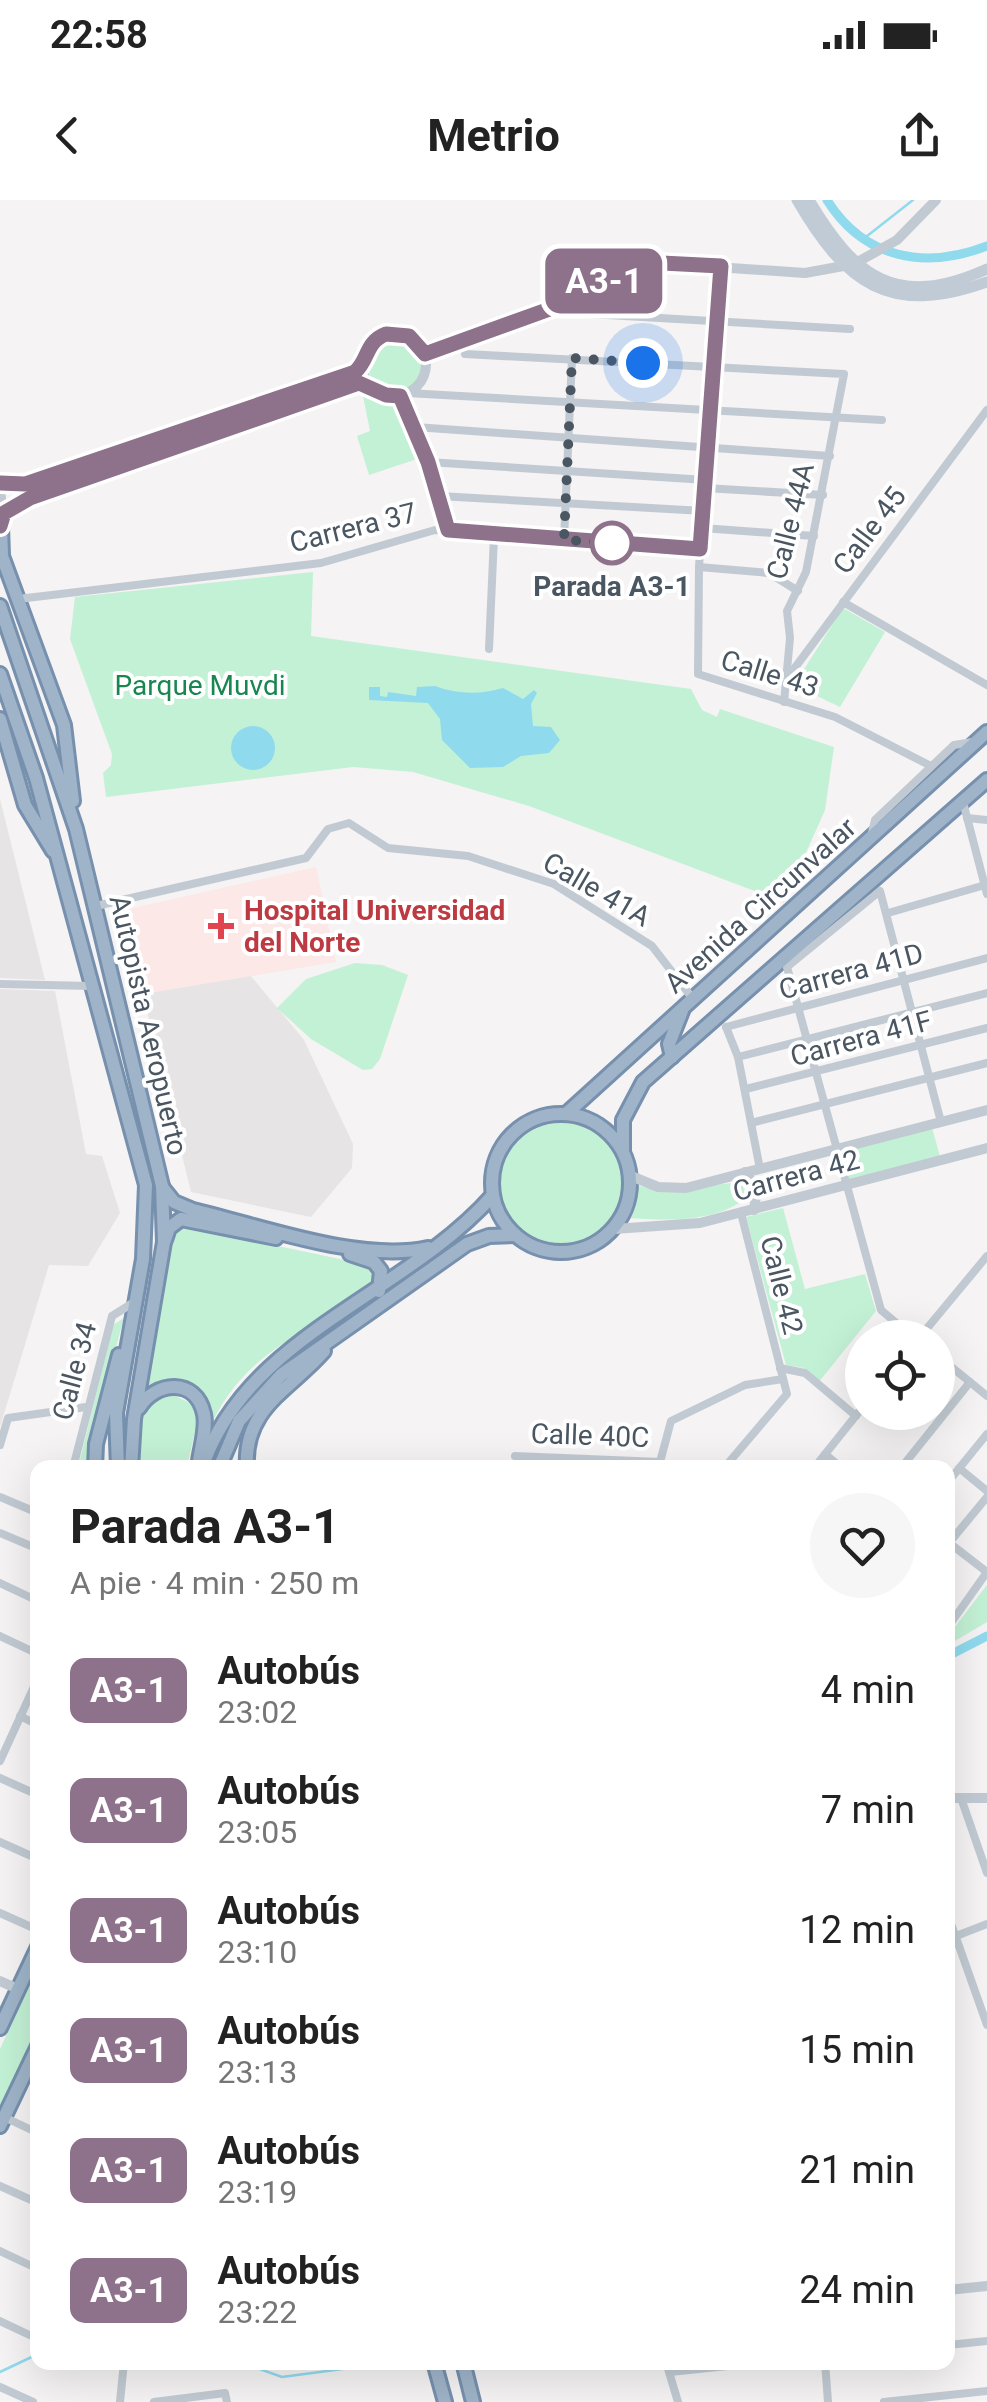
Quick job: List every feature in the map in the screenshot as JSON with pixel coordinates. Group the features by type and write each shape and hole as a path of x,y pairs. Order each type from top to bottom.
{"highway":[{"path":"2,522 2,556 64,724 76,828"},
{"name":"Autopista Aeropuerto","path":"0,606 76,828 162,1186 164,1242 134,1419 132,1460"},
{"name":"Autopista Aeropuerto","path":"0,674 57,858 146,1184 146,1229 138,1300 116,1412 118,1460"},
{"path":"0,718 25,806 57,858"},
{"name":"Avenida Circunvalar","path":"566,1114 982,737"},
{"name":"Avenida Circunvalar","path":"623,1151 623,1120 633,1095 672,1057 719,1024 786,961 961,811 987,780"},
{"path":"672,1057 669,1044 682,1009"},
{"path":"566,1114 593,1122 623,1151 631,1176 628,1204 614,1229 592,1246 566,1252 539,1249 515,1235 500,1217 493,1196 494,1164 509,1137 535,1119 566,1114"},
{"path":"162,1186 174,1202 193,1210 338,1244 385,1252 436,1247"},
{"path":"204,1460 226,1416 260,1374 436,1247 493,1196"},
{"path":"164,1242 169,1228 181,1219 364,1257 381,1272 378,1291"},
{"path":"222,1460 234,1431 260,1394 294,1364 332,1342 467,1244 489,1236 515,1235"},
{"path":"96,1460 102,1413 132,1320"},
{"path":"247,1460 248,1439 258,1413 332,1342"},
{"path":"134,1419 153,1390 173,1386 190,1392 204,1416 201,1460"},
{"path":"0,2028 30,1964"},
{"path":"2,2121 30,2063"},
{"path":"436,2370 445,2402"},
{"path":"464,2370 473,2402"}],"main road":[{"path":"797,200 823,244 874,288 912,296 948,294 987,282"},
{"path":"808,200 849,266 889,282 924,286 957,282 987,269"}],"street":[{"path":"425,354 558,306 642,262 805,273 849,266 897,240 936,200"},
{"name":"Calle 43","path":"721,266 698,567 698,674 836,716 931,766"},
{"path":"558,306 572,313 850,329"},
{"path":"369,384 362,366 368,346 386,334 409,336 425,354 424,377 404,395"},
{"path":"464,354 714,368"},
{"path":"564,540 572,358"},
{"path":"362,366 25,484 0,486 2,522 48,492 359,383 369,384 380,392 404,395 710,412 836,414 882,420"},
{"name":"Calle 44A","path":"714,368 844,374 814,536 788,611 784,702"},
{"path":"404,395 448,530"},
{"name":"Calle 45","path":"788,678 987,410"},
{"path":"416,427 830,456"},
{"path":"428,462 823,495"},
{"path":"439,496 704,511"},
{"path":"702,528 814,536"},
{"name":"Carrera 37","path":"18,599 321,564 415,533 448,530 700,549"},
{"path":"489,649 494,536"},
{"path":"698,567 769,573 798,591"},
{"path":"843,602 987,685"},
{"path":"871,837 875,820 954,745 982,737"},
{"path":"961,811 987,820"},
{"path":"888,914 986,889 961,811"},
{"name":"Calle 41A","path":"96,906 306,858 322,834 338,824 360,826 388,848 456,854 554,884 652,946 694,998"},
{"path":"894,1320 881,1310 786,961 880,891 941,1122"},
{"name":"Carrera 41D","path":"719,1024 798,1008 987,958"},
{"path":"0,984 92,986"},
{"path":"738,1057 987,993"},
{"path":"719,1024 738,1057 760,1169"},
{"name":"Carrera 41F","path":"746,1090 987,1028"},
{"path":"751,1123 987,1062"},
{"name":"Carrera 42","path":"631,1176 670,1188 760,1169 987,1110"},
{"name":"Carrera 42","path":"614,1229 677,1227 987,1148"},
{"path":"745,1172 757,1190 754,1210"},
{"name":"Calle 42","path":"731,1460 786,1394 741,1213"},
{"path":"932,1320 987,1256"},
{"name":"Calle 34","path":"74,1460 112,1316 138,1300"},
{"name":"Calle 42","path":"780,1368 805,1373 845,1401"},
{"path":"955,1370 987,1396"},
{"name":"Calle 40C","path":"515,1456 664,1459 671,1421 745,1385 783,1380"},
{"path":"907,1460 970,1382"},
{"path":"0,1445 8,1418 86,1407"},
{"path":"820,1460 845,1430"},
{"path":"955,1473 987,1434"},
{"path":"825,1454 832,1460"},
{"path":"955,1537 987,1494 959,1468"},
{"path":"0,1497 30,1510"},
{"path":"0,1533 30,1546"},
{"path":"955,1548 987,1572 955,1617"},
{"path":"0,1583 30,1597"},
{"path":"0,1636 30,1650"},
{"path":"0,1760 30,1695"},
{"path":"20,1716 30,1721"},
{"path":"0,1778 30,1791"},
{"path":"955,1798 987,1798"},
{"path":"961,1798 987,1872"},
{"path":"0,1842 30,1855"},
{"path":"0,1913 30,1926"},
{"path":"987,1924 956,1936 987,2026"},
{"path":"0,1981 18,1990"},
{"path":"2,2121 30,2130"},
{"path":"0,2186 30,2200"},
{"path":"0,2251 30,2265"},
{"path":"955,2289 987,2286"},
{"path":"0,2321 30,2335"},
{"path":"955,2344 987,2341"},
{"path":"120,2402 123,2370"},
{"path":"678,2402 670,2372 690,2370"},
{"path":"826,2370 828,2402"},
{"path":"0,2387 32,2402"},
{"path":"884,2402 987,2391"},
{"path":"154,2402 226,2398"}],"shaded area":[{"path":"0,799 45,980 0,978"},
{"name":"Hospital Universidad del Norte","path":"316,867 336,962 131,996 111,913"},
{"path":"250,975 304,1040 353,1144 352,1168 311,1217 191,1192 143,994"},
{"path":"0,989 55,991 86,1154 102,1156 120,1213 88,1266 49,1265 0,1427"}],"green space":[{"path":"395,338 414,346 422,365 414,384 395,392 376,384 368,365 376,346"},
{"path":"362,391 373,398 397,400 420,458 369,475 357,436 370,431"},
{"name":"Parque Muvdi","path":"313,572 311,636 691,689 702,710 717,717 720,709 834,747 825,810 784,902 529,806 413,772 353,767 106,797 103,773 111,765 112,754 70,639 75,597"},
{"path":"843,608 885,632 840,707 794,685"},
{"path":"355,963 382,965 408,975 380,1059 372,1069 363,1070 311,1039 277,1008 306,979"},
{"path":"561,1123 584,1128 604,1141 617,1161 622,1184 617,1207 604,1227 584,1240 561,1245 538,1240 518,1227 505,1207 500,1184 505,1161 518,1141 538,1128"},
{"path":"931,1124 941,1160 847,1185 837,1148"},
{"path":"737,1183 751,1187 752,1193 710,1215 629,1218 637,1185 676,1190"},
{"path":"783,1208 805,1289 865,1274 876,1311 869,1320 845,1320 845,1349 818,1383 804,1368 786,1365 746,1217"},
{"path":"183,1226 364,1264 373,1272 373,1283 265,1357 228,1395 213,1421 204,1398 188,1385 167,1382 144,1390 170,1240"},
{"path":"124,1318 90,1442 89,1460 80,1460 113,1325"},
{"path":"171,1394 192,1404 197,1422 189,1460 140,1460 145,1412 160,1397"},
{"path":"987,1585 987,1622 955,1641 955,1627"},
{"path":"30,1984 30,2052 0,2118 0,2049"}],"water":[{"path":"435,686 468,693 503,688 523,699 534,690 537,693 531,704 533,726 551,727 560,740 549,753 521,756 503,767 470,768 442,740 440,719 428,703 369,700 369,687 380,687 380,696 387,697 388,692 416,696 417,687"},
{"path":"253,726 269,732 275,748 269,764 253,770 237,764 231,748 237,732"}],"waterway":[{"path":"827,200 859,235 898,254 941,257 987,246"},
{"path":"862,240 913,200"},
{"path":"18,493 94,466"},
{"path":"955,1652 987,1636"},
{"path":"0,2372 30,2358"},
{"path":"262,2370 282,2377 335,2370"}],"bus line":[{"name":"A3-1","path":"0,483 25,484 355,372 362,366 368,346 386,334 409,336 425,354 558,306 642,262 721,266 700,549 448,530 416,427 400,396 386,395 369,384 359,383 30,498 4,513 0,526"}],"place":[{"name":"Parada A3-1","path":"612,543"},
{"name":"Hospital Universidad del Norte","path":"221,926"}],"route":[{"path":"612,543 564,540 572,358 643,363"}]}
